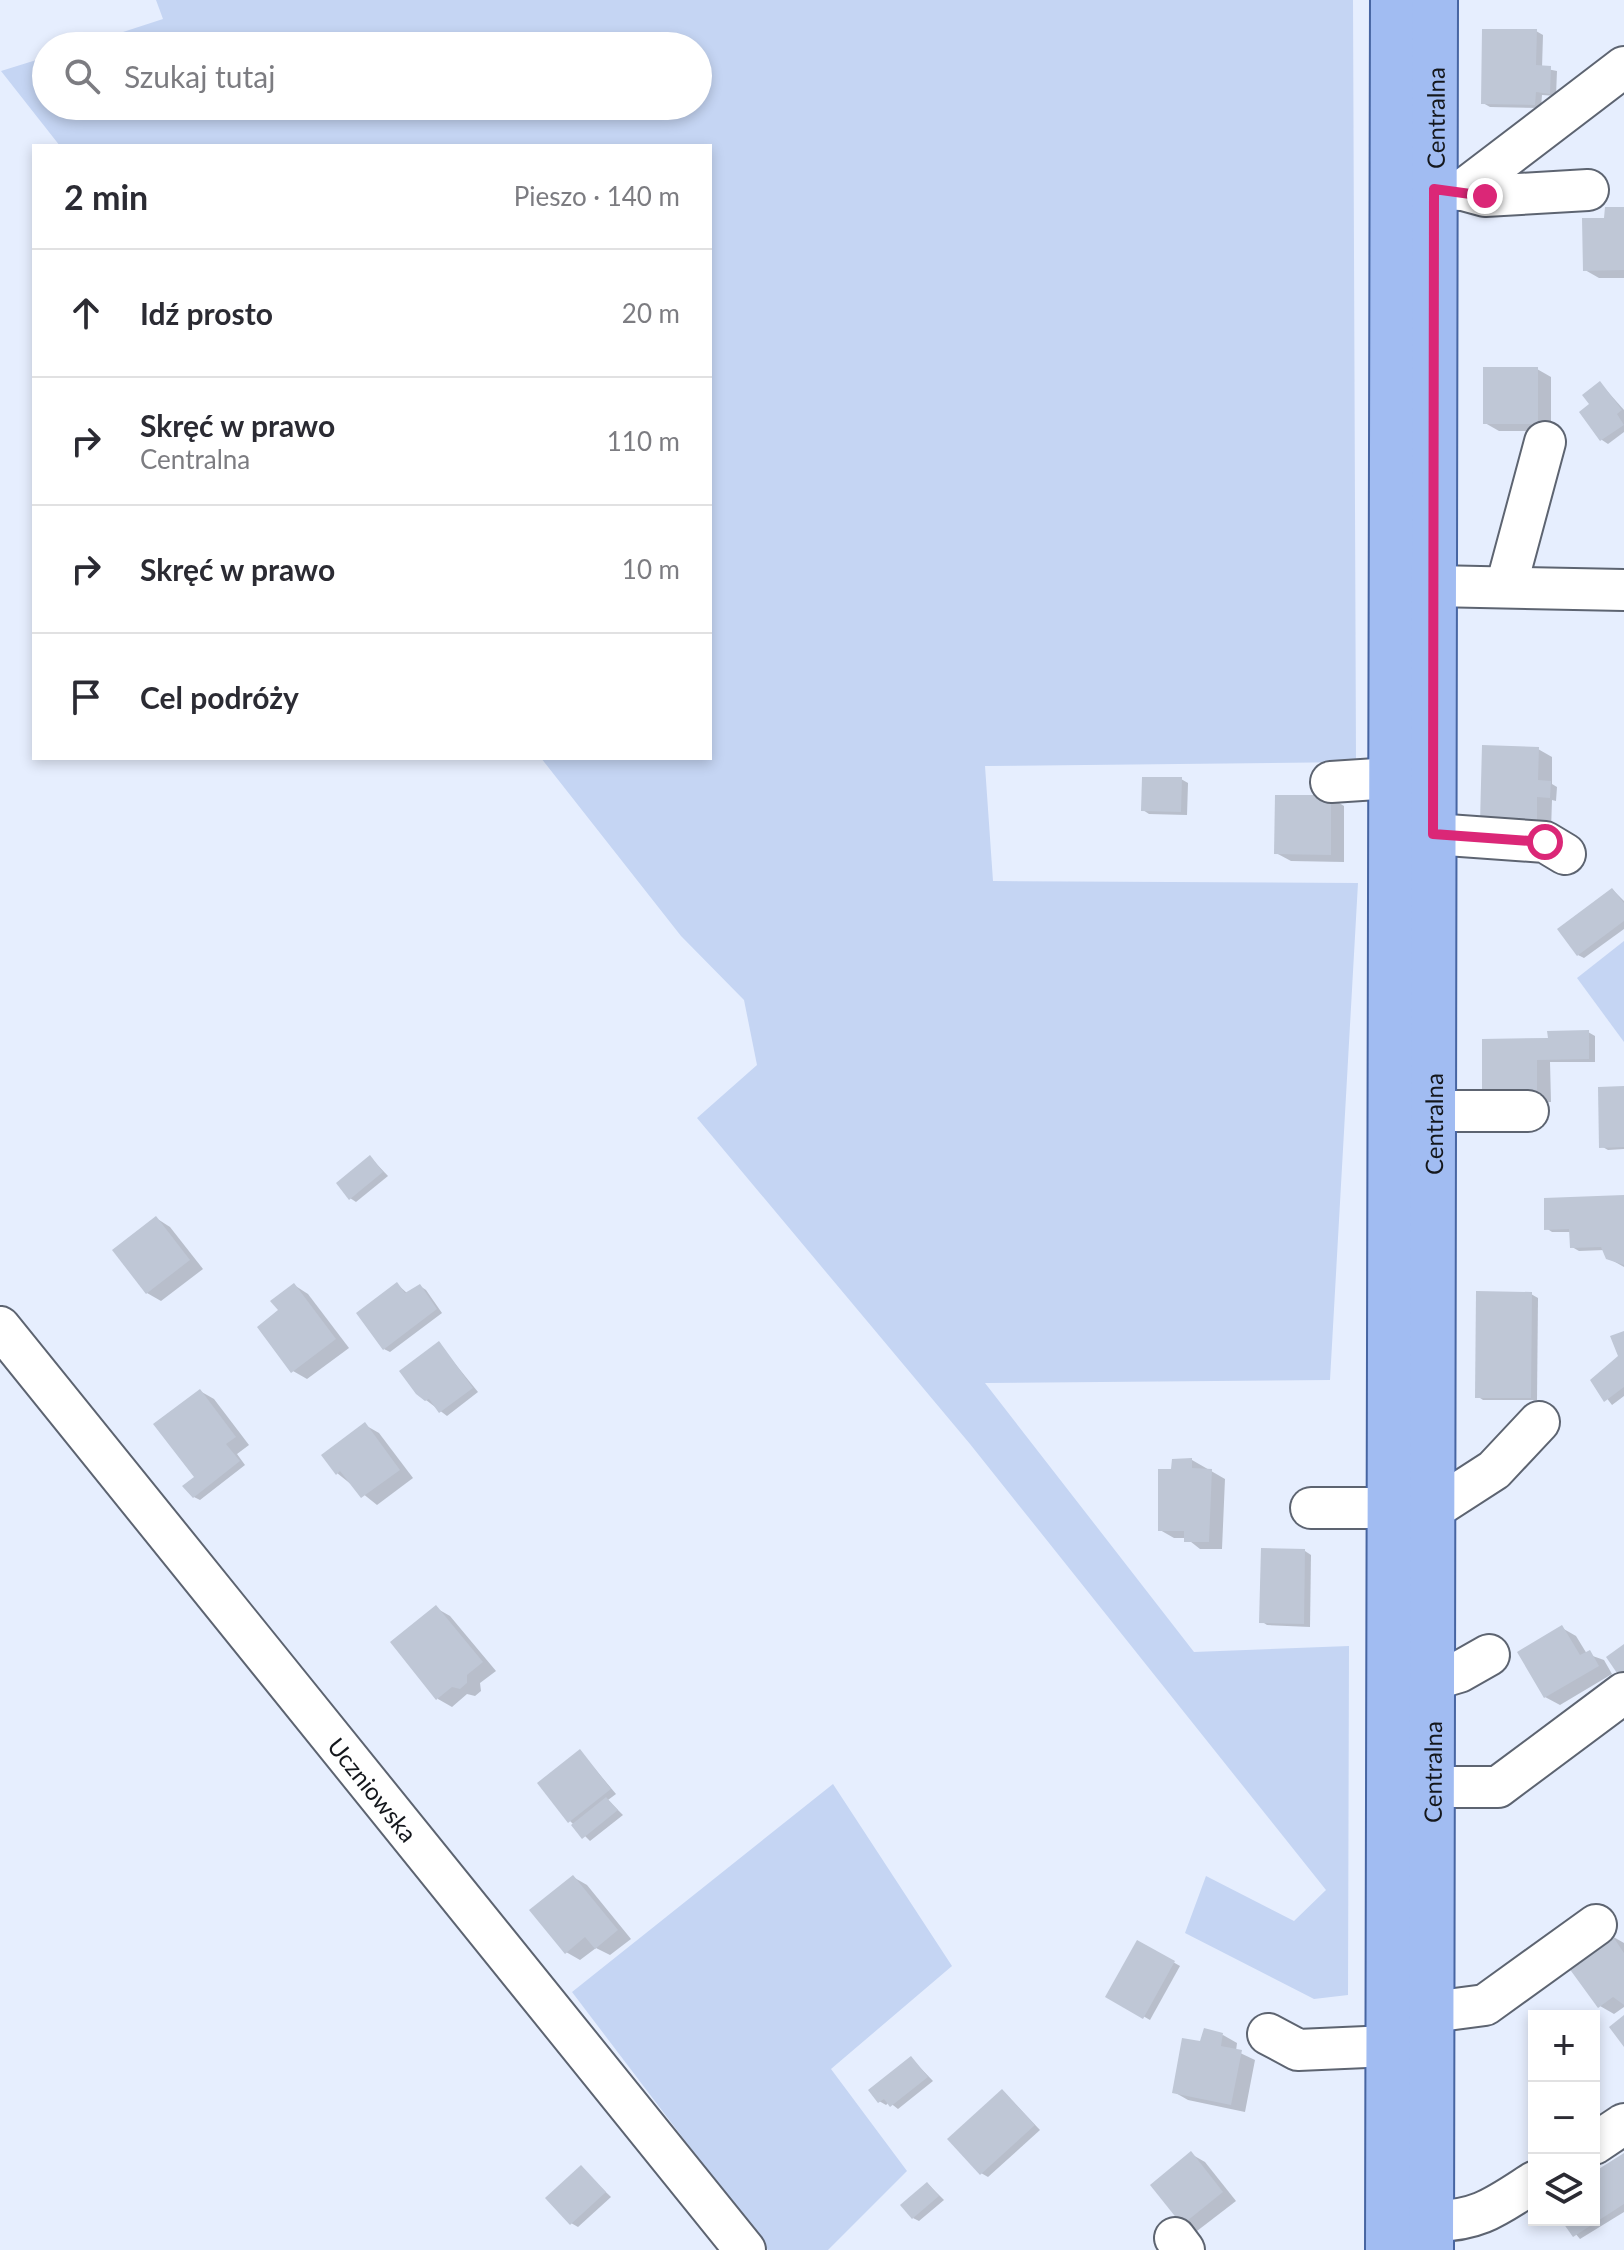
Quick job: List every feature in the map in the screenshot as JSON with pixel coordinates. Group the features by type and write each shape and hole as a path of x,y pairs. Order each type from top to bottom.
{"main road":[{"name":"Centralna","path":"1393,0 1392,778 1411,1509 1432,1680 1431,2236"},
{"name":"Centralna","path":"1388,2250 1389,2046 1411,1509 1432,1111 1434,586 1448,190 1435,0"}],"street":[{"path":"1448,190 1624,67"},
{"path":"1448,190 1485,196 1588,190"},
{"path":"1506,587 1545,442"},
{"path":"1434,586 1624,590"},
{"path":"1331,782 1392,778"},
{"path":"1433,834 1545,842 1565,854"},
{"path":"1432,1111 1528,1111"},
{"name":"Uczniowska","path":"0,1327 745,2250"},
{"path":"1311,1508 1411,1509 1494,1470 1539,1422"},
{"path":"1432,1680 1459,1672 1489,1655"},
{"path":"1432,1787 1498,1787 1624,1693"},
{"path":"1432,2012 1485,2005 1596,1925"},
{"path":"1268,2034 1298,2050 1389,2046"},
{"path":"1600,2140 1624,2124"},
{"path":"1431,2236 1455,2221 1482,2216 1528,2186"}],"shaded area":[{"path":"156,0 1353,0 1356,762 985,766 993,881 1358,883 1330,1380 985,1383 1194,1652 1349,1646 1348,1995 1314,1999 1185,1933 1206,1876 1294,1921 1326,1890 970,1444 697,1118 757,1065 744,1000 681,936 543,760 712,760 712,144 58,144 40,120 712,120 712,32 123,32 163,19"},
{"path":"32,61 32,110 1,71"},
{"path":"1624,941 1624,1042 1577,978"},
{"path":"833,1784 952,1966 831,2069 907,2171 828,2250 768,2250 572,1992"}],"building":[{"path":"1482,29 1537,29 1536,65 1551,66 1550,94 1536,92 1535,105 1481,104"},
{"path":"1605,207 1624,207 1624,270 1583,271 1582,218 1604,218"},
{"path":"1483,367 1538,367 1538,424 1483,424"},
{"path":"1600,381 1622,410 1617,414 1624,425 1600,441 1579,412 1589,404 1582,395"},
{"path":"1482,745 1539,747 1538,780 1551,781 1550,798 1537,797 1537,824 1480,823"},
{"path":"1142,777 1182,777 1181,812 1141,811"},
{"path":"1275,795 1331,795 1331,855 1274,854"},
{"path":"1612,888 1624,903 1624,921 1577,956 1557,929"},
{"path":"1589,1030 1589,1059 1537,1060 1537,1095 1482,1096 1482,1039 1548,1038 1547,1031"},
{"path":"1624,1086 1624,1147 1599,1148 1598,1087"},
{"path":"370,1155 383,1172 349,1200 336,1183"},
{"path":"1624,1195 1624,1265 1606,1259 1601,1247 1570,1248 1569,1229 1544,1230 1544,1198"},
{"path":"156,1216 190,1260 146,1294 112,1250"},
{"path":"397,1282 405,1293 420,1284 437,1309 383,1350 356,1313"},
{"path":"294,1283 336,1339 291,1373 257,1327 278,1310 270,1301"},
{"path":"1476,1291 1532,1292 1531,1398 1475,1398"},
{"path":"1624,1331 1624,1387 1604,1402 1590,1380 1618,1356 1610,1336"},
{"path":"439,1341 473,1388 439,1413 429,1399 425,1401 416,1394 399,1371"},
{"path":"200,1389 236,1437 226,1444 240,1461 193,1498 182,1486 194,1477 153,1424"},
{"path":"365,1422 400,1470 361,1498 340,1471 336,1475 321,1455"},
{"path":"1192,1458 1192,1468 1212,1469 1209,1542 1184,1542 1184,1531 1158,1531 1158,1469 1171,1469 1172,1459"},
{"path":"1261,1548 1305,1549 1304,1624 1259,1623"},
{"path":"436,1605 483,1662 467,1675 467,1683 460,1689 452,1687 436,1700 390,1642"},
{"path":"1562,1625 1580,1655 1590,1650 1599,1666 1544,1698 1517,1652"},
{"path":"1624,1644 1624,1673 1619,1676 1606,1657"},
{"path":"580,1749 611,1789 568,1823 537,1783"},
{"path":"606,1797 618,1810 582,1839 571,1825"},
{"path":"573,1875 618,1930 595,1949 585,1937 565,1954 529,1910"},
{"path":"1610,1932 1624,1953 1624,2005 1613,1997 1598,2008 1566,1964"},
{"path":"1137,1940 1175,1961 1143,2019 1105,1997"},
{"path":"1624,2015 1624,2047 1609,2027"},
{"path":"1204,2028 1223,2033 1221,2046 1242,2050 1231,2105 1172,2093 1182,2038 1200,2041"},
{"path":"911,2056 928,2077 890,2107 884,2099 878,2103 868,2090"},
{"path":"1002,2089 1035,2125 980,2175 947,2139"},
{"path":"1191,2151 1223,2192 1182,2225 1150,2185"},
{"path":"1624,2153 1624,2204 1600,2220 1600,2168"},
{"path":"581,2165 606,2192 570,2225 545,2198"},
{"path":"927,2182 939,2196 912,2219 900,2205"},
{"path":"1565,2226 1590,2226 1573,2237"}],"route":[{"path":"1485,196 1463,190 1434,189 1433,834 1545,842"}]}
